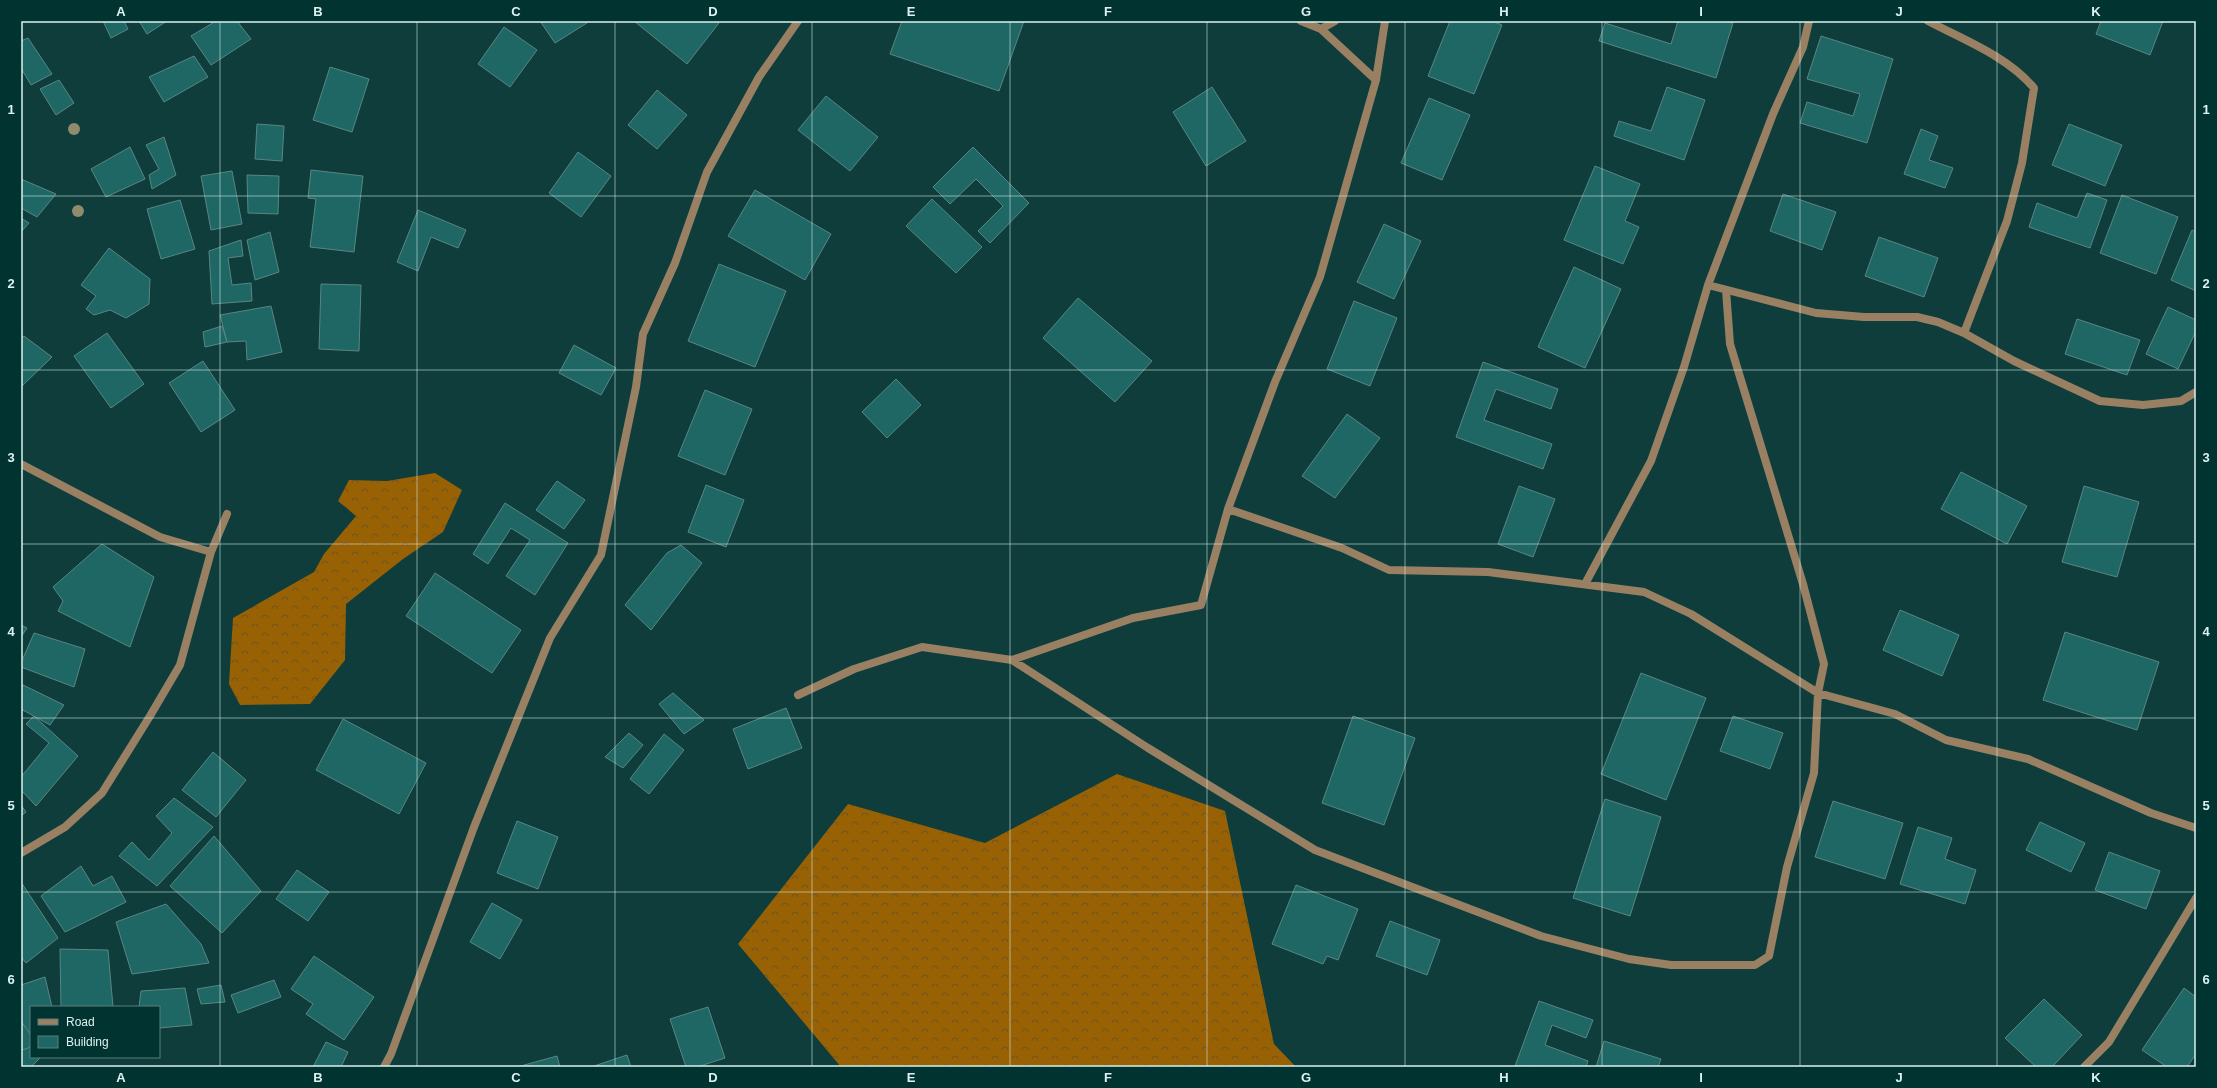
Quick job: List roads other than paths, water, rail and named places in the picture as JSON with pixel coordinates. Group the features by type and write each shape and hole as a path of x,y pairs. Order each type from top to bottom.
{"street":[{"path":"384,1067 391,1054 474,828 550,638 601,556 636,387 643,334 675,263 707,172 759,77 798,21"},
{"path":"1301,21 1321,29 1376,80"},
{"path":"1321,29 1335,21"},
{"path":"1012,660 1133,618 1201,605 1228,509 1275,382 1320,277 1376,80 1385,21"},
{"path":"1585,584 1651,461 1684,367 1708,285 1773,114 1803,47 1809,21"},
{"path":"1928,21 1989,53 2023,75 2034,88 2022,163 2008,221 1964,333"},
{"path":"1708,285 1816,313 1864,317 1917,317 1938,322 1964,333 2014,361 2100,401 2143,405 2181,401 2196,392"},
{"path":"798,695 854,669 922,647 1012,660 1148,748 1315,850 1541,936 1629,959 1671,966 1755,966 1769,956 1787,867 1814,773 1818,694 1824,664 1803,584 1730,344 1726,290"},
{"path":"21,464 160,537 211,552"},
{"path":"1228,509 1342,548 1389,570 1488,572 1644,592 1691,614 1818,694 1895,714 1946,740 2028,759 2151,814 2196,828"},
{"path":"21,853 65,828 102,793 180,665 211,552 227,514"},
{"path":"2084,1067 2109,1042 2196,898"}]}
